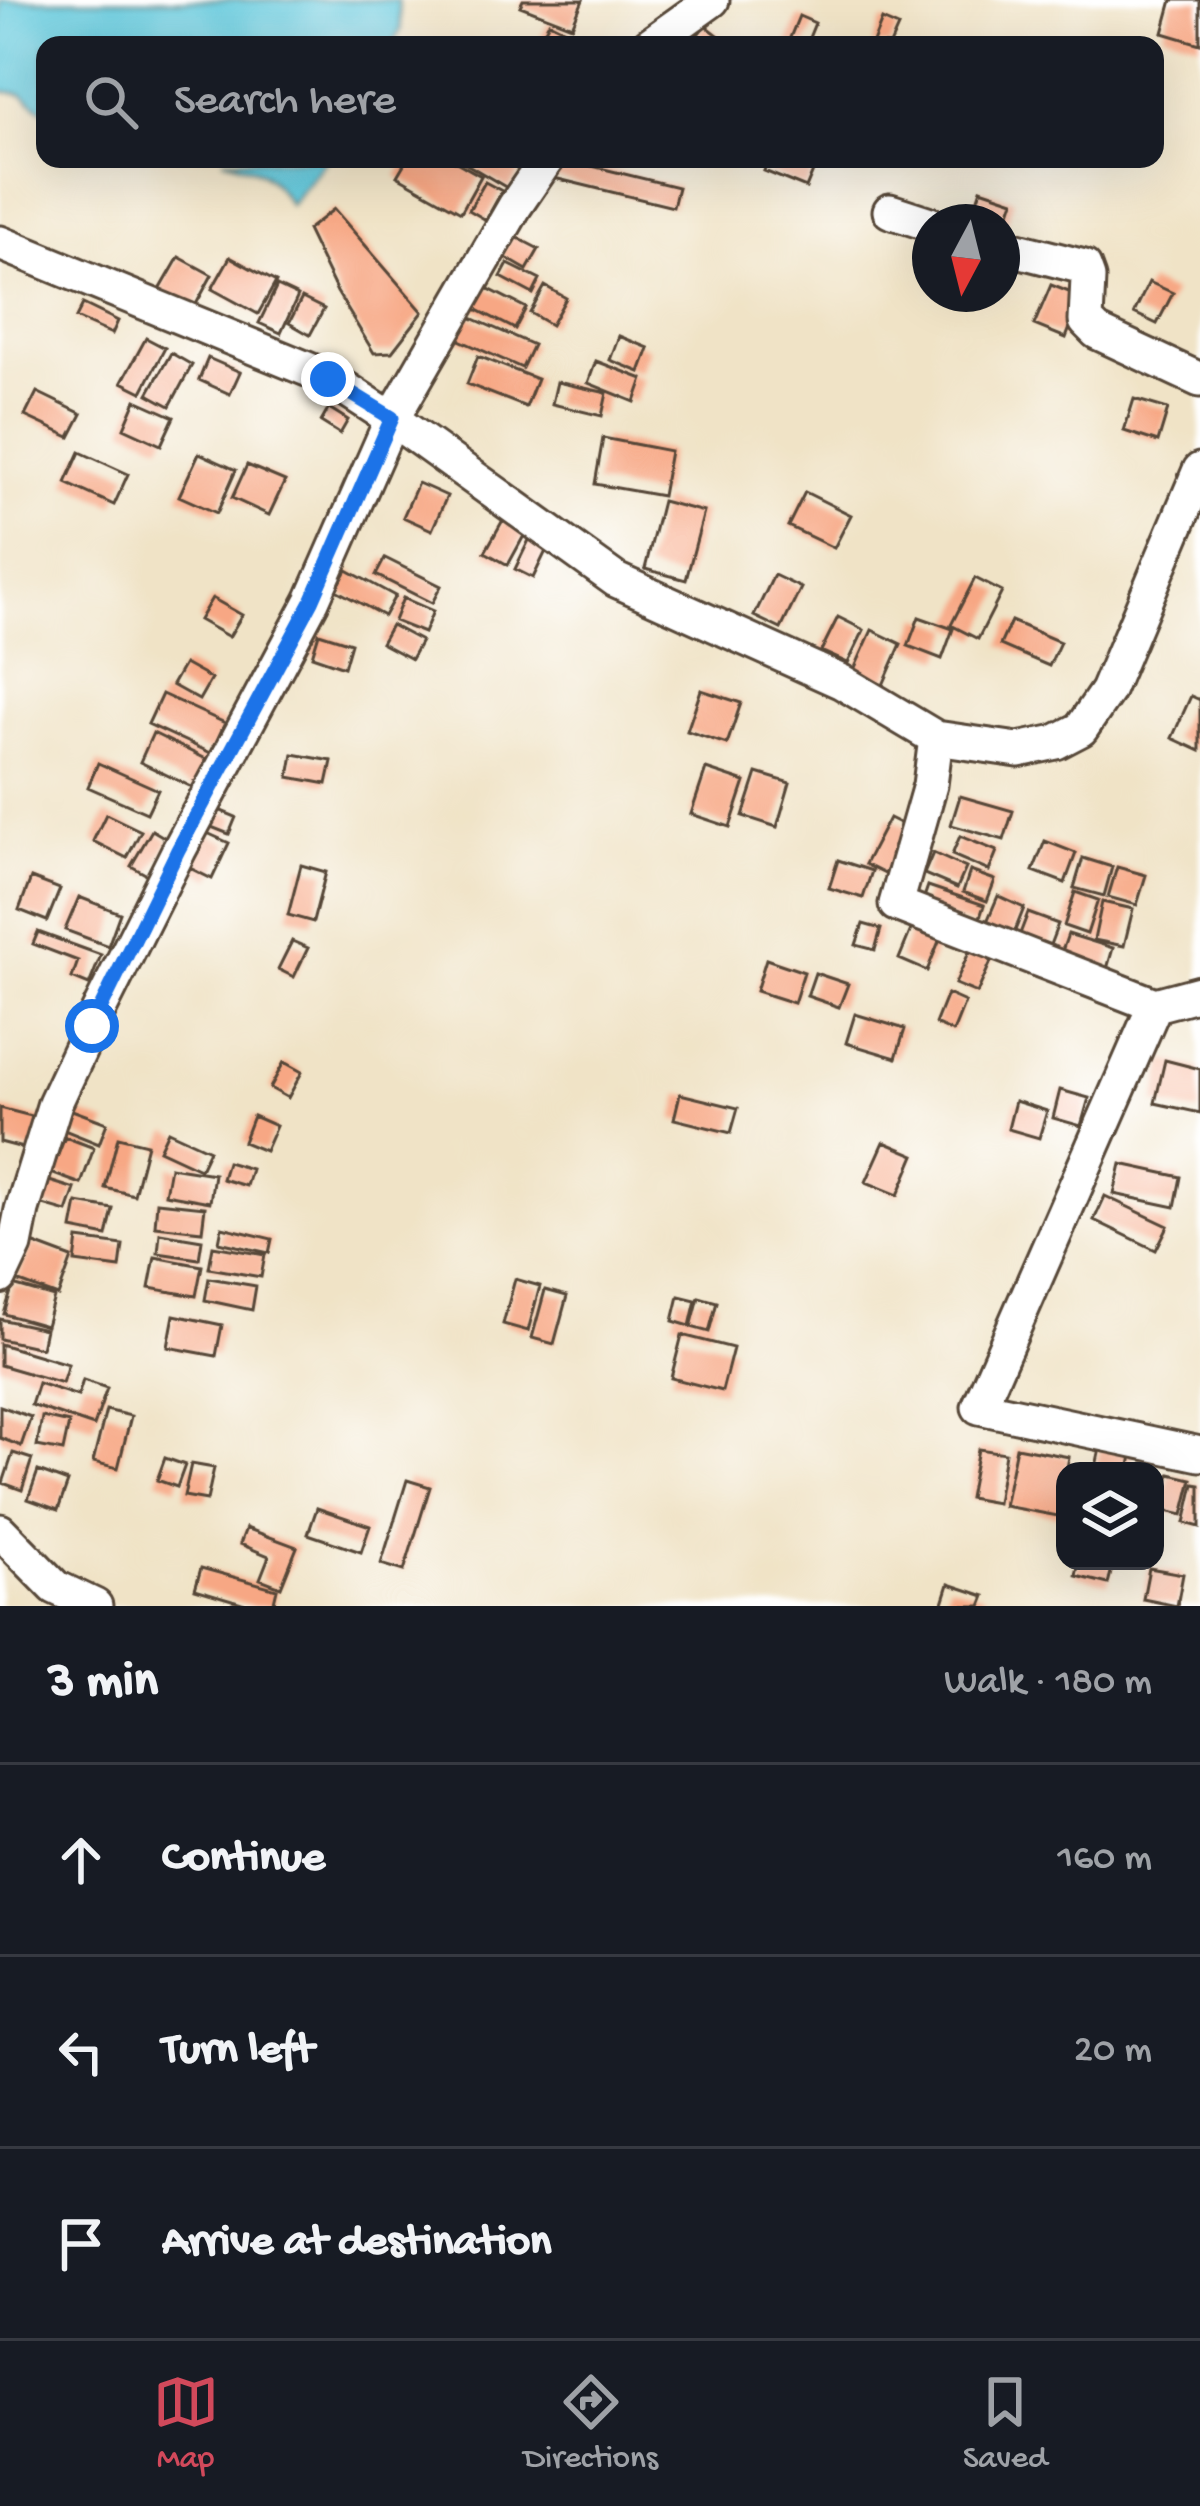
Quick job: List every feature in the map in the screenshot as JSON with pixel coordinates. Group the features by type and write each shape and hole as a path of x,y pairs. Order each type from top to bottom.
{"street":[{"path":"662,36 712,0"},
{"path":"0,1277 15,1245 11,1204 178,850 312,601 392,418 541,168"},
{"path":"890,211 912,218"},
{"path":"0,243 328,379 392,418 616,580 842,682 936,737 1018,751 1057,742 1081,729 1107,691 1200,470"},
{"path":"1020,250 1084,267 1086,321 1097,332 1200,380"},
{"path":"936,737 930,785 896,904 1155,1005 1200,993"},
{"path":"1155,1005 979,1407 1200,1454"},
{"path":"0,1531 55,1587 95,1606"}],"water":[{"path":"0,0 398,0 401,30 397,36 36,36 36,105 22,94 0,91"},
{"path":"250,168 320,168 290,205 263,174"}],"building":[{"path":"523,0 583,0 572,26 520,6"},
{"path":"1172,0 1200,0 1200,44 1163,33"},
{"path":"799,16 815,23 810,36 791,36"},
{"path":"882,20 898,27 894,36 876,36"},
{"path":"549,22 577,36 541,36"},
{"path":"705,25 719,36 697,36"},
{"path":"402,168 467,168 481,176 461,212 397,176"},
{"path":"473,168 522,168 509,189"},
{"path":"556,168 600,168 678,187 673,207 550,177"},
{"path":"765,168 814,168 806,188"},
{"path":"485,182 502,191 486,220 469,210"},
{"path":"981,189 1014,200 1013,204 976,204"},
{"path":"334,209 423,312 392,352 374,353 307,230"},
{"path":"512,235 539,249 527,270 501,255"},
{"path":"179,257 212,275 194,308 160,290"},
{"path":"230,257 276,282 258,314 212,289"},
{"path":"508,264 540,280 533,294 501,277"},
{"path":"1149,282 1173,293 1157,324 1134,313"},
{"path":"479,284 526,308 515,329 468,305"},
{"path":"1051,285 1082,297 1066,338 1034,325"},
{"path":"277,286 298,296 281,333 259,323"},
{"path":"545,286 566,298 551,325 530,313"},
{"path":"302,298 324,309 310,335 289,323"},
{"path":"83,304 118,321 112,334 76,318"},
{"path":"465,315 533,345 522,368 455,338"},
{"path":"619,336 649,348 640,372 610,360"},
{"path":"146,338 165,348 142,392 122,382"},
{"path":"171,353 192,365 170,406 148,394"},
{"path":"478,356 537,379 526,407 467,384"},
{"path":"208,358 240,372 230,394 199,380"},
{"path":"596,361 643,379 635,402 588,383"},
{"path":"557,382 607,393 602,416 552,404"},
{"path":"37,392 82,414 70,437 25,416"},
{"path":"1134,399 1168,409 1158,442 1124,431"},
{"path":"136,400 174,417 161,445 124,428"},
{"path":"329,408 348,420 340,434 321,422"},
{"path":"603,438 670,451 662,496 595,484"},
{"path":"80,452 128,474 114,505 66,483"},
{"path":"199,453 236,470 217,513 179,496"},
{"path":"247,465 285,481 269,515 232,498"},
{"path":"418,483 447,496 432,530 403,517"},
{"path":"805,492 851,515 834,548 788,526"},
{"path":"662,501 704,512 686,580 645,569"},
{"path":"503,520 526,532 508,565 485,552"},
{"path":"530,538 548,547 533,578 515,569"},
{"path":"385,558 441,586 432,603 376,575"},
{"path":"347,570 395,596 384,616 336,590"},
{"path":"774,575 801,588 781,629 754,616"},
{"path":"975,578 1002,592 978,639 951,625"},
{"path":"212,598 242,615 229,637 199,620"},
{"path":"403,598 433,611 424,633 394,621"},
{"path":"838,617 864,630 848,663 821,651"},
{"path":"919,617 953,629 942,659 908,646"},
{"path":"1011,621 1060,642 1049,666 1000,645"},
{"path":"391,625 421,641 411,659 381,643"},
{"path":"872,630 901,644 883,685 853,672"},
{"path":"319,633 351,643 344,667 312,656"},
{"path":"184,664 211,679 199,700 172,685"},
{"path":"701,690 741,703 727,744 687,731"},
{"path":"162,694 225,723 211,753 148,724"},
{"path":"1191,696 1200,700 1200,751 1172,738"},
{"path":"153,733 210,761 196,789 140,762"},
{"path":"293,754 332,761 327,784 289,777"},
{"path":"98,763 158,790 147,813 88,787"},
{"path":"706,769 745,782 730,827 691,814"},
{"path":"757,773 790,783 777,827 743,816"},
{"path":"960,796 1013,811 1004,840 951,825"},
{"path":"214,808 236,817 229,834 206,825"},
{"path":"106,814 141,831 127,858 93,841"},
{"path":"889,818 909,828 885,874 865,864"},
{"path":"152,830 169,840 149,876 131,866"},
{"path":"205,832 229,843 212,879 188,867"},
{"path":"960,836 997,851 989,871 952,855"},
{"path":"1045,841 1076,853 1065,883 1033,871"},
{"path":"933,853 966,868 957,888 924,874"},
{"path":"1083,858 1112,867 1104,896 1074,888"},
{"path":"838,860 872,871 863,898 829,888"},
{"path":"301,865 326,872 313,922 288,915"},
{"path":"1117,867 1146,875 1137,905 1108,897"},
{"path":"970,871 995,880 987,901 963,892"},
{"path":"31,878 60,889 47,921 19,910"},
{"path":"928,886 984,905 977,927 920,909"},
{"path":"1075,892 1098,900 1087,934 1064,926"},
{"path":"998,896 1024,908 1010,943 983,931"},
{"path":"79,897 120,913 108,946 65,930"},
{"path":"1102,902 1133,909 1124,946 1094,940"},
{"path":"1028,913 1058,924 1048,950 1018,939"},
{"path":"915,920 943,931 927,971 899,959"},
{"path":"863,924 881,929 875,950 856,945"},
{"path":"38,932 101,955 89,985 72,978 78,961 33,944"},
{"path":"1068,934 1113,948 1107,969 1061,954"},
{"path":"975,939 997,948 977,993 955,984"},
{"path":"292,941 308,948 294,977 278,969"},
{"path":"766,959 804,972 794,1003 756,991"},
{"path":"815,973 848,984 839,1007 807,996"},
{"path":"947,994 965,1002 953,1032 935,1024"},
{"path":"855,1014 905,1029 896,1058 846,1043"},
{"path":"1165,1060 1200,1069 1200,1113 1155,1103"},
{"path":"284,1062 302,1072 288,1098 270,1088"},
{"path":"1060,1090 1089,1098 1081,1126 1053,1118"},
{"path":"680,1094 738,1108 731,1133 674,1119"},
{"path":"1015,1101 1047,1111 1039,1138 1008,1129"},
{"path":"0,1108 43,1119 34,1151 0,1142"},
{"path":"72,1110 107,1123 99,1144 64,1130"},
{"path":"253,1116 276,1126 265,1151 243,1142"},
{"path":"168,1131 209,1150 200,1169 159,1150"},
{"path":"65,1137 94,1148 81,1184 51,1173"},
{"path":"118,1137 147,1144 134,1195 105,1188"},
{"path":"884,1142 915,1155 898,1195 866,1182"},
{"path":"227,1162 251,1169 246,1186 222,1179"},
{"path":"1121,1164 1181,1177 1175,1207 1114,1194"},
{"path":"170,1167 214,1174 210,1202 165,1194"},
{"path":"43,1179 75,1189 67,1212 36,1203"},
{"path":"1105,1196 1168,1226 1156,1250 1094,1220"},
{"path":"157,1202 205,1207 202,1231 155,1226"},
{"path":"77,1203 113,1209 107,1236 72,1229"},
{"path":"222,1227 272,1239 269,1253 219,1242"},
{"path":"160,1233 202,1240 199,1259 158,1253"},
{"path":"78,1239 123,1245 120,1268 75,1262"},
{"path":"32,1243 72,1258 58,1296 17,1281"},
{"path":"213,1246 265,1255 261,1277 209,1268"},
{"path":"155,1257 202,1266 196,1296 149,1288"},
{"path":"209,1278 256,1286 252,1310 205,1300"},
{"path":"515,1279 540,1286 528,1331 503,1324"},
{"path":"13,1285 54,1297 46,1326 4,1314"},
{"path":"545,1290 567,1296 554,1344 532,1338"},
{"path":"679,1296 696,1300 690,1326 673,1321"},
{"path":"699,1297 717,1302 709,1332 691,1327"},
{"path":"174,1315 222,1325 216,1356 168,1347"},
{"path":"0,1319 45,1329 41,1348 0,1339"},
{"path":"682,1335 733,1348 722,1391 671,1378"},
{"path":"0,1344 68,1364 62,1383 0,1365"},
{"path":"83,1380 107,1388 94,1426 31,1405 38,1383 78,1396"},
{"path":"0,1406 31,1417 21,1446 0,1438"},
{"path":"106,1410 131,1416 118,1468 93,1462"},
{"path":"42,1417 69,1423 63,1451 37,1446"},
{"path":"1101,1444 1133,1450 1131,1462 1097,1462"},
{"path":"1016,1447 1069,1457 1068,1462 1056,1462 1056,1516 1004,1506"},
{"path":"978,1449 1005,1453 997,1503 969,1498"},
{"path":"13,1453 32,1459 22,1490 3,1483"},
{"path":"165,1458 185,1465 177,1487 157,1480"},
{"path":"191,1464 214,1468 207,1500 184,1496"},
{"path":"38,1471 68,1482 58,1510 28,1499"},
{"path":"1170,1474 1192,1479 1183,1515 1164,1511"},
{"path":"407,1480 430,1487 404,1571 381,1564"},
{"path":"1194,1484 1200,1485 1200,1527 1185,1523"},
{"path":"317,1508 370,1526 361,1552 308,1534"},
{"path":"246,1528 297,1547 281,1587 260,1579 269,1556 240,1544"},
{"path":"201,1568 277,1589 273,1606 252,1606 195,1589"},
{"path":"1077,1570 1112,1570 1108,1584 1076,1576"},
{"path":"1149,1570 1183,1574 1177,1606 1143,1599"},
{"path":"949,1584 985,1596 981,1606 942,1606"}],"route":[{"path":"92,1026 178,850 312,601 392,418 328,379"}]}
